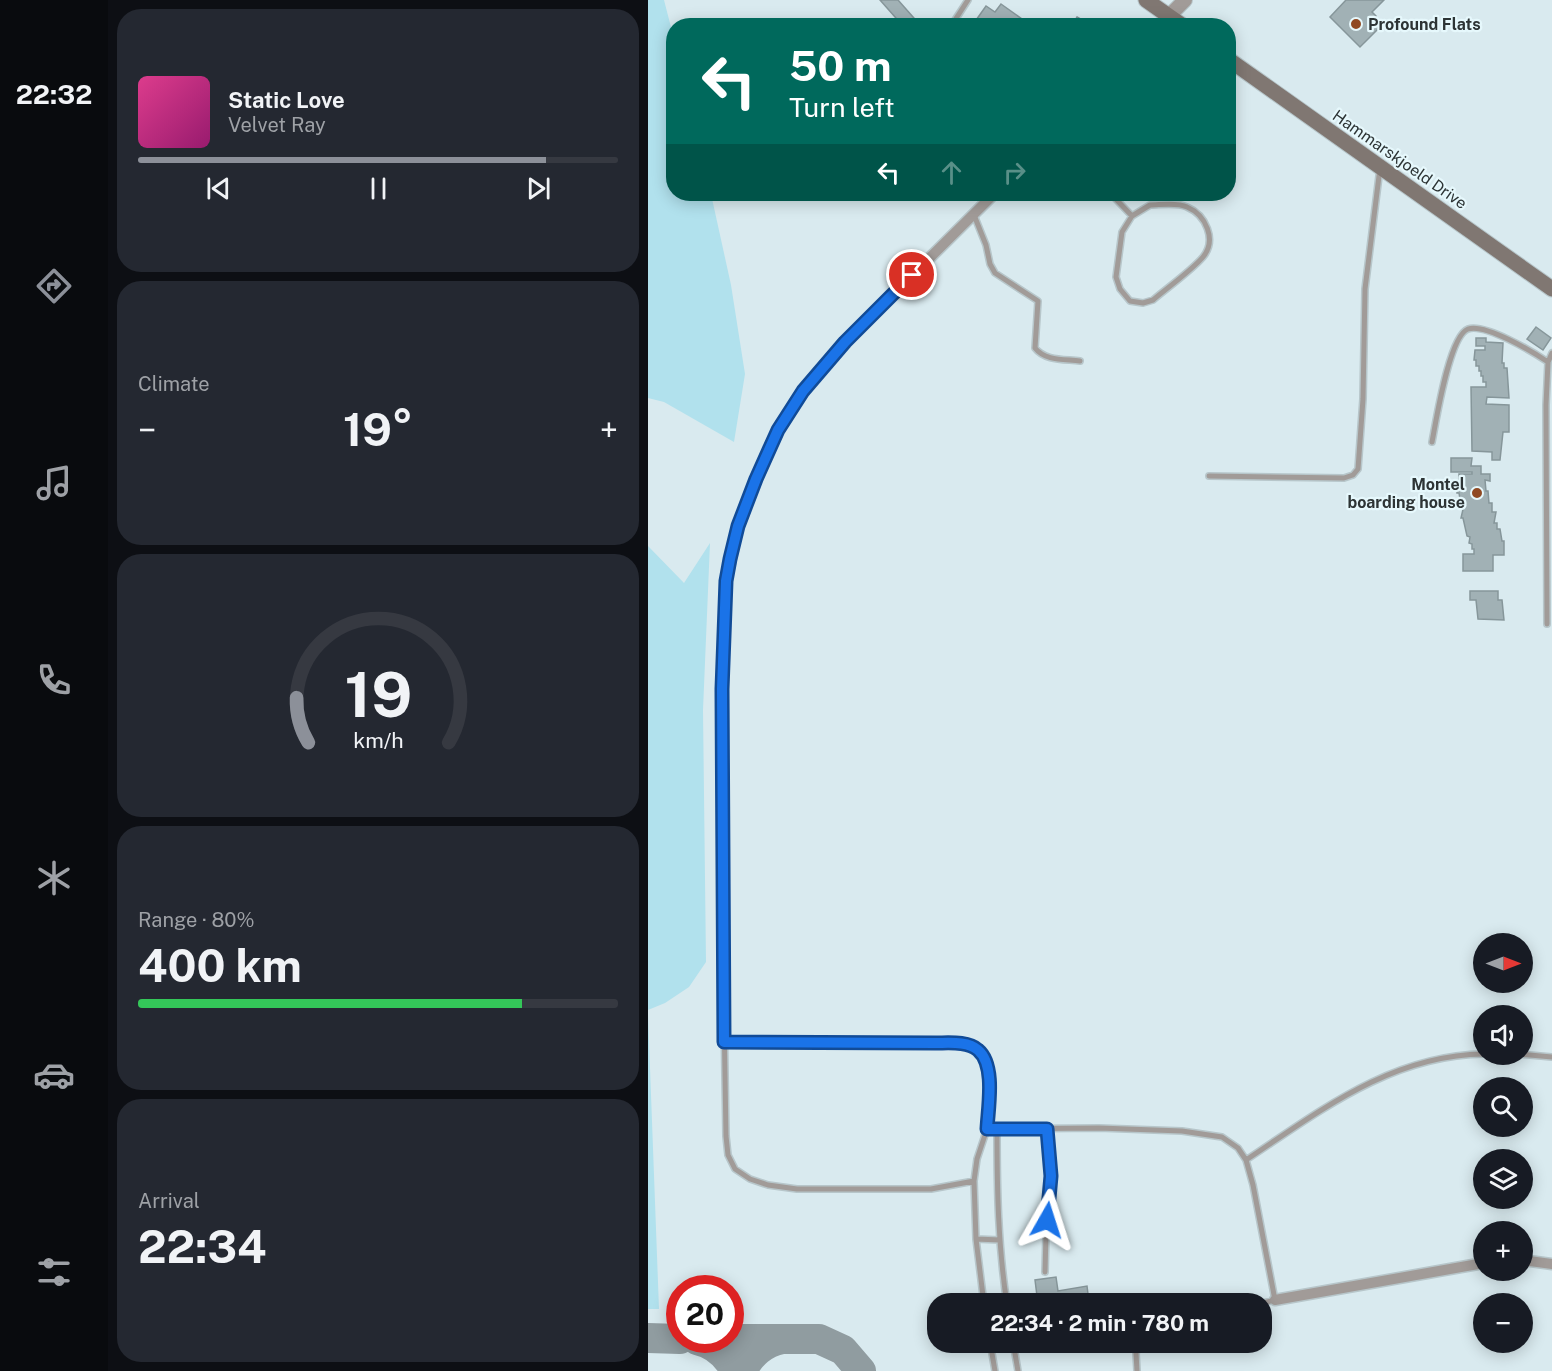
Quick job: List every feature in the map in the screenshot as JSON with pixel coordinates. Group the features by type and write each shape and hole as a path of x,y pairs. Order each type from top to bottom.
{"main road":[{"path":"1146,0 1161,18"},
{"name":"Hammarskjoeld Drive","path":"1236,64 1552,289"}],"street":[{"path":"1167,18 1185,0"},
{"path":"723,1014 722,689 726,581 738,526 778,430 803,391 845,342 987,201"},
{"path":"1533,1261 1552,1264"},
{"path":"1275,1300 1473,1265"}],"lane":[{"path":"956,18 968,0"},
{"path":"1209,477 1344,478 1353,475 1358,469 1363,399 1365,289 1380,167"},
{"path":"1118,201 1132,216"},
{"path":"1150,205 1187,207 1209,228 1208,247 1203,257 1153,300 1143,303 1130,301 1120,289 1116,277 1122,232 1132,216 1150,205"},
{"path":"974,214 995,273 1038,301 1035,348 1039,354 1045,357 1080,361"},
{"path":"1432,442 1444,381 1456,344 1463,332 1469,328 1479,328 1508,339 1548,362"},
{"path":"1547,624 1545,405 1548,362 1552,353"},
{"path":"723,1014 728,1155 735,1169 750,1179 797,1190 931,1189 974,1181"},
{"path":"724,1042 963,1044 977,1049 986,1060 990,1081 987,1129 977,1159 974,1181 976,1239 983,1293"},
{"path":"1246,1160 1362,1085 1433,1059 1473,1054"},
{"path":"1533,1055 1552,1057"},
{"path":"987,1129 1099,1128 1203,1133 1222,1137 1238,1148 1246,1160 1275,1300 1272,1301"},
{"path":"1045,1272 1051,1176 1047,1129"},
{"path":"997,1130 997,1197 1006,1293"},
{"path":"976,1239 1000,1240"},
{"path":"992,1353 994,1371"},
{"path":"1015,1353 1018,1371"},
{"path":"1136,1353 1137,1371"}],"shaded area":[{"path":"648,0 664,0 669,18 666,18 666,201 713,201 731,285 745,374 734,442 664,402 648,398"},
{"path":"710,543 703,710 706,962 689,987 665,1003 648,1010 648,546 684,583"},
{"path":"648,1014 659,1309 648,1309"}],"building":[{"path":"880,0 898,0 914,18 896,18"},
{"name":"Profound Flats","path":"1346,0 1384,0 1372,12 1376,16 1372,20 1379,28 1360,47 1330,17"},
{"path":"1001,4 1021,18 978,18 986,6 995,12"},
{"path":"1536,327 1551,338 1543,350 1527,339"},
{"path":"1476,338 1486,338 1486,342 1503,343 1502,363 1504,363 1504,368 1507,368 1509,398 1487,397 1486,404 1509,405 1509,432 1503,432 1500,460 1492,460 1492,452 1472,451 1471,387 1486,387 1479,366 1476,366 1476,360 1474,360 1475,350 1485,350 1485,346 1476,346"},
{"path":"1451,458 1472,458 1471,466 1481,466 1481,474 1490,474 1490,481 1485,480 1486,491 1488,491 1489,503 1492,503 1492,512 1496,512 1494,523 1497,523 1497,529 1500,529 1502,541 1504,541 1504,555 1493,555 1493,571 1463,571 1463,554 1474,554 1474,549 1469,543 1470,537 1467,536 1463,518 1461,518 1464,505 1461,505 1459,493 1457,493 1457,482 1459,482 1459,474 1472,474 1472,472 1451,472"},
{"path":"1470,591 1498,591 1498,600 1502,600 1504,620 1478,619 1476,600 1470,600"},
{"path":"1056,1277 1058,1291 1087,1286 1088,1293 1037,1293 1035,1280"}],"taxiway":[{"path":"648,1338 666,1339"},
{"path":"744,1339 819,1339 843,1350 861,1371"},
{"path":"742,1371 758,1350 782,1339"},
{"path":"722,1353 735,1371"}],"place":[{"name":"Profound Flats","path":"1356,24"},
{"name":"Montel boarding house","path":"1477,493"}],"route":[{"path":"912,275 845,342 803,391 778,430 738,526 726,581 722,689 724,1042 936,1043 963,1044 977,1049 986,1060 990,1081 987,1129 1047,1129 1051,1188 1047,1220"}]}
